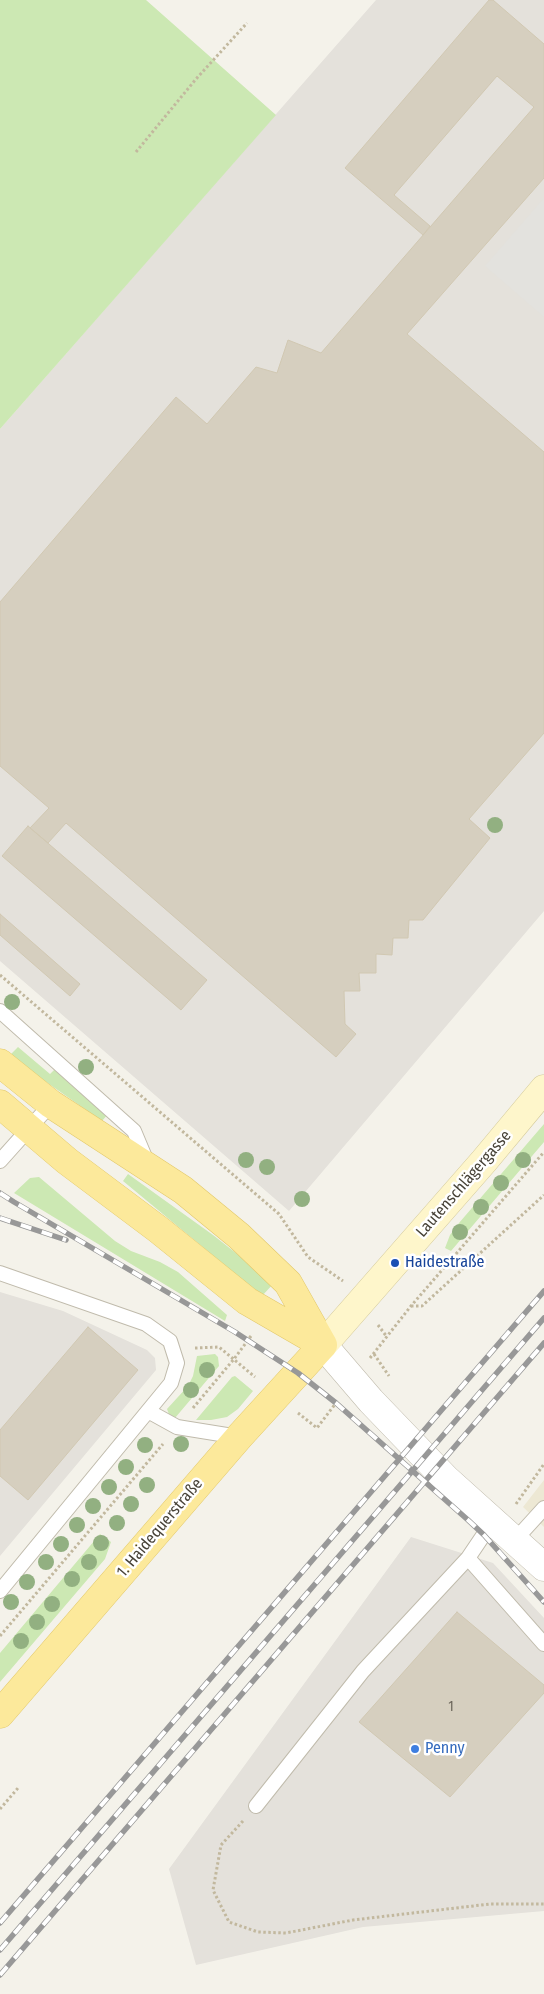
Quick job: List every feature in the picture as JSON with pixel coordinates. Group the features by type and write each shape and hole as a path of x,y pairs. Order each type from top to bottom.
{"main road":[{"path":"0,1064 51,1104 183,1190 239,1236 288,1283 323,1345"},
{"name":"Lautenschlägergasse","path":"323,1345 484,1161 544,1089"},
{"path":"0,1104 67,1161 159,1230 247,1301 323,1345"},
{"name":"1. Haidequerstraße","path":"0,1714 239,1437 323,1345"}],"street":[{"path":"323,1345 371,1401 446,1479 504,1513 515,1540 544,1567"}],"lane":[{"path":"0,1011 134,1131 149,1167"},
{"path":"0,1161 51,1104"},
{"path":"0,1273 146,1324 170,1340 177,1363 171,1384 0,1591"},
{"path":"148,1411 177,1427 239,1437"},
{"path":"515,1540 544,1508"},
{"path":"256,1806 363,1671 468,1558 504,1513"},
{"path":"468,1558 544,1644"}],"path":[{"path":"136,152 196,79 247,23"},
{"path":"0,975 280,1214 308,1257 343,1282"},
{"path":"365,1365 411,1306 544,1152"},
{"path":"411,1306 422,1306 544,1195"},
{"path":"0,1636 248,1340"},
{"path":"234,1359 260,1381"},
{"path":"295,1410 318,1428 336,1403"},
{"path":"504,1513 544,1464"},
{"path":"0,1809 18,1788"},
{"path":"256,1806 221,1845 213,1890 229,1922 258,1932 286,1933 353,1920 490,1904 544,1904"}],"shaded area":[{"path":"376,0 544,0 544,911 289,1211 0,961 0,429"},
{"path":"544,198 544,317 485,266"},
{"path":"0,1292 63,1311 147,1350 155,1358 156,1370 0,1556"},
{"path":"544,1480 544,1527 523,1507"},
{"path":"411,1537 493,1563 544,1618 544,1911 363,1927 196,1965 169,1869"}],"green space":[{"path":"0,0 146,0 276,115 0,429"},
{"path":"18,1047 50,1074 55,1069 57,1070 108,1114 102,1121 9,1056"},
{"path":"544,1124 544,1142 451,1251 445,1248 450,1235 459,1223"},
{"path":"128,1174 213,1235 274,1283 262,1296 123,1181"},
{"path":"39,1177 115,1241 131,1251 160,1262 178,1272 227,1315 225,1321 14,1193 30,1178"},
{"path":"215,1354 218,1357 219,1366 175,1418 170,1417 167,1409 188,1386 193,1376 197,1356"},
{"path":"235,1376 253,1391 238,1409 227,1417 196,1420 232,1377"},
{"path":"100,1534 111,1542 105,1559 0,1682 0,1653"}],"building":[{"path":"489,0 493,0 544,44 544,178 407,334 544,452 544,733 469,819 490,838 423,920 409,920 408,938 393,938 392,955 376,954 376,973 359,973 360,991 344,991 345,1024 356,1034 336,1057 66,823 48,843 30,828 49,808 0,766 0,602 176,397 207,424 256,367 277,373 288,340 321,353 534,107 497,76 394,195 430,226 423,235 345,168"},
{"path":"28,826 207,980 181,1010 2,856"},
{"path":"0,914 80,984 70,996 0,935"},
{"path":"88,1327 138,1370 28,1500 0,1476 0,1430"},
{"path":"457,1612 544,1685 544,1693 450,1797 359,1722"}],"railway":[{"path":"0,1193 235,1332 298,1373 336,1403 468,1520 484,1535 544,1602"},
{"path":"0,1218 66,1240"},
{"path":"0,1923 544,1291"},
{"path":"0,1950 544,1318"},
{"path":"0,1975 544,1343"}],"place":[{"name":"Haidestraße","path":"395,1263"},
{"name":"Penny","path":"415,1749"}]}
